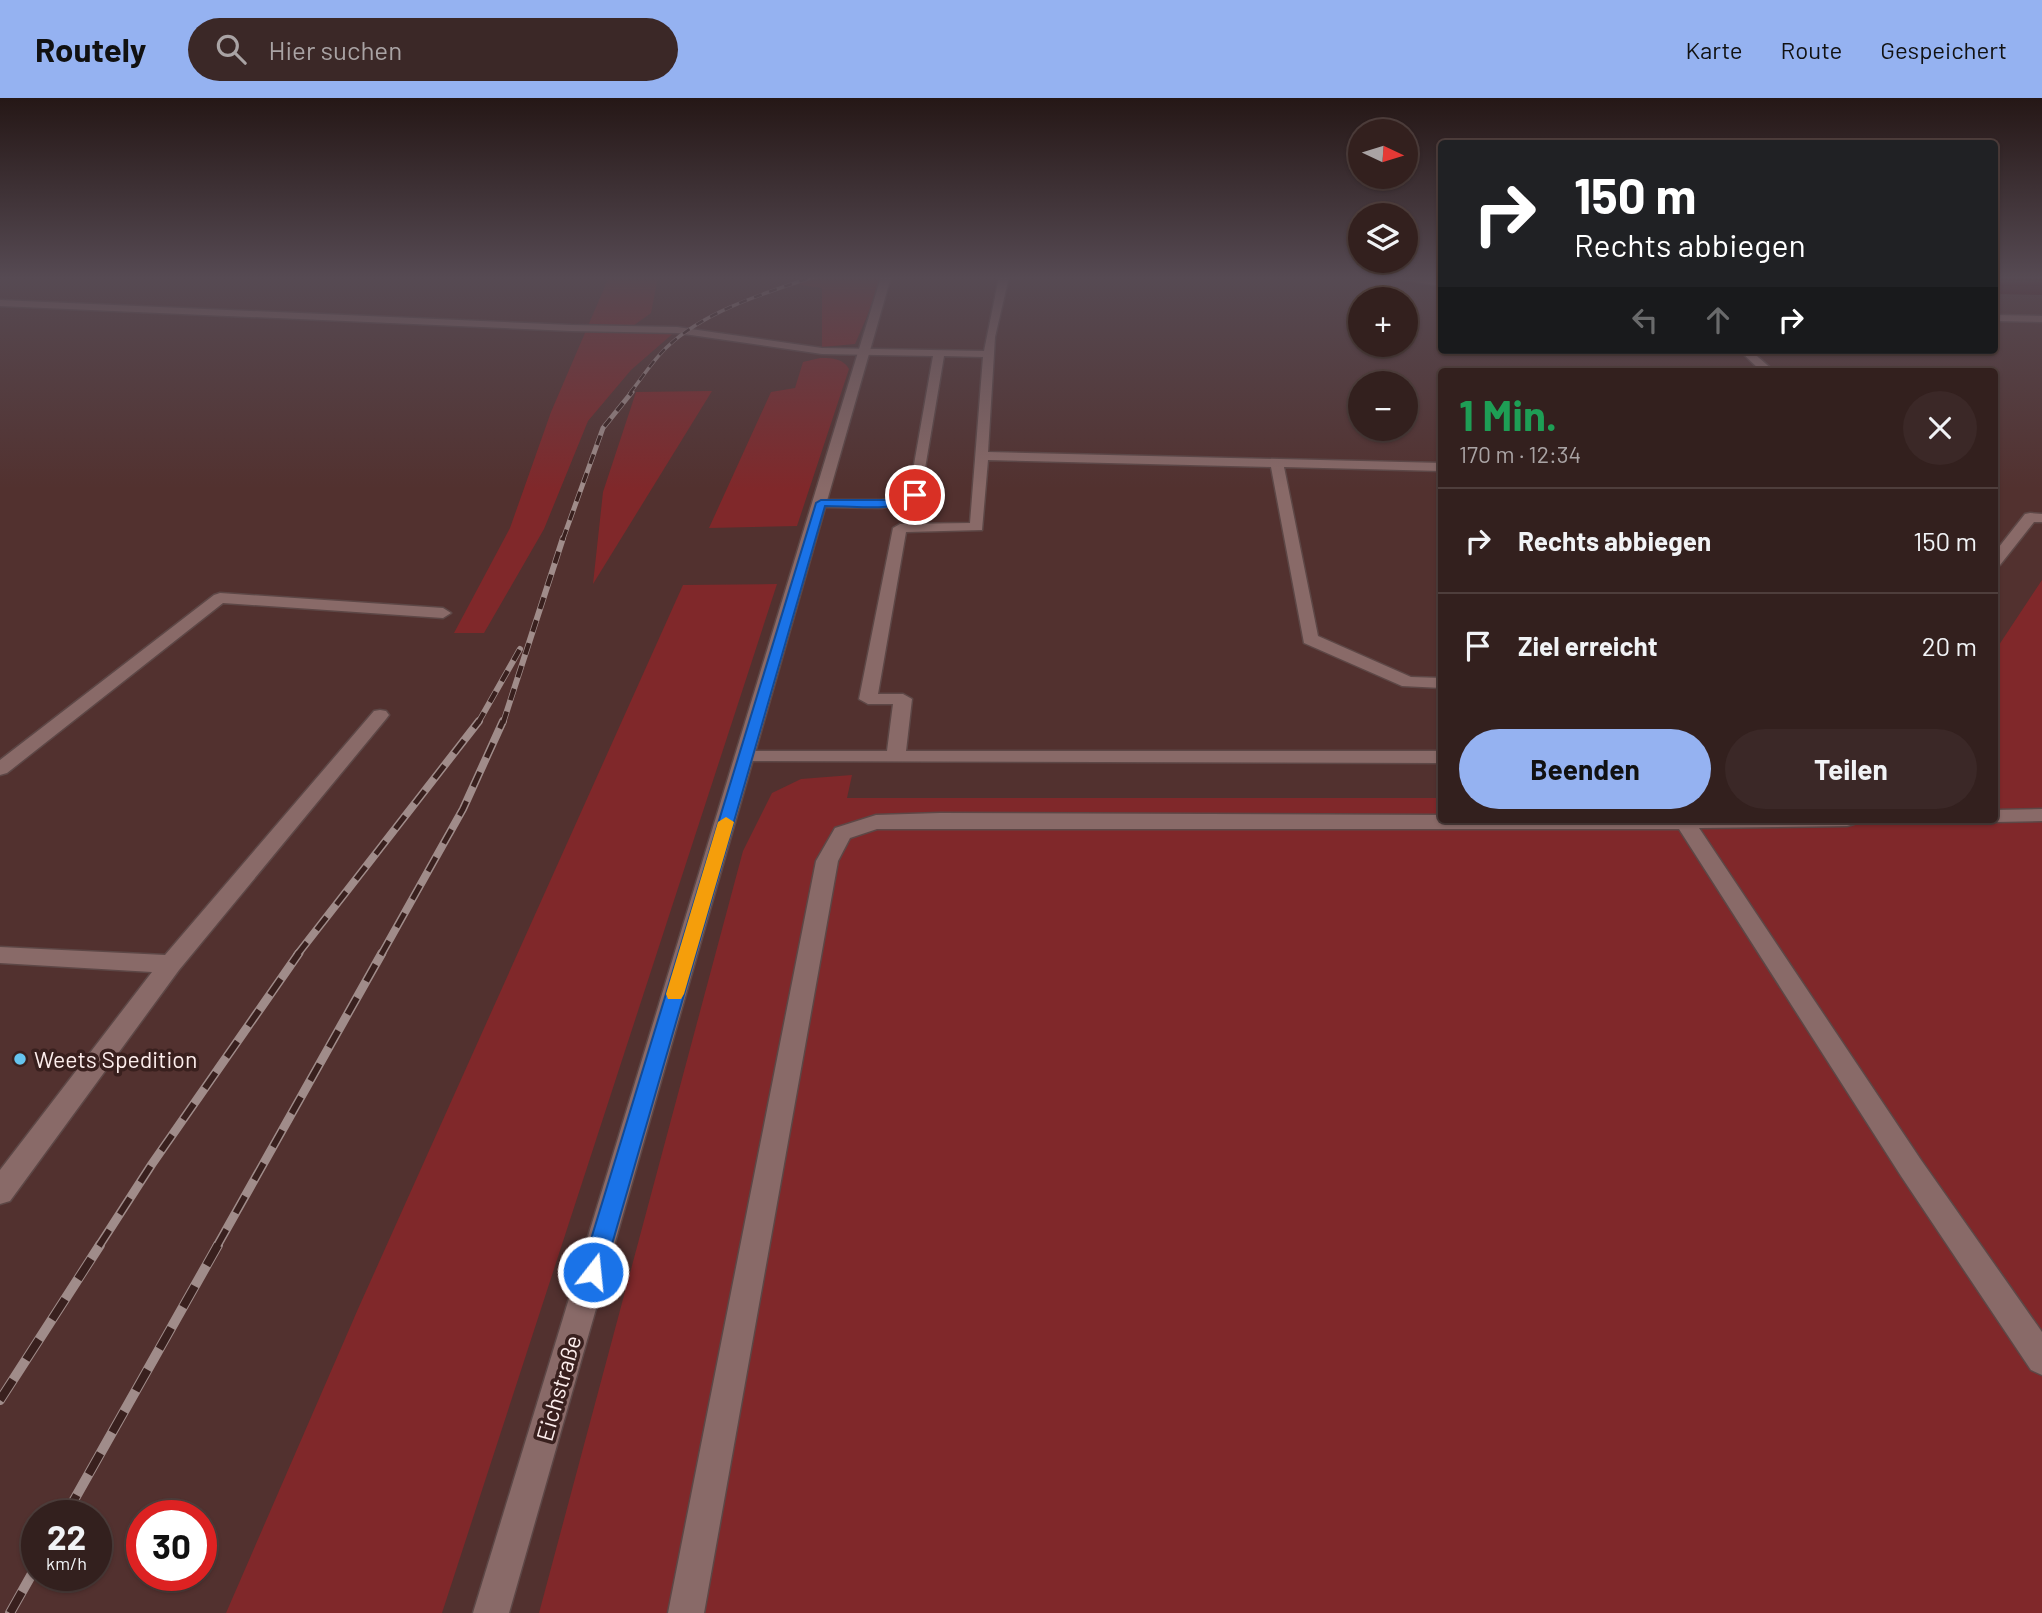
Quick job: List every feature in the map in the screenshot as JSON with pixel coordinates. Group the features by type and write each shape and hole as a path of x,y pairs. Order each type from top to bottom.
{"street":[{"path":"799,348 822,351 990,354"},
{"name":"Eichstraße","path":"491,1613 865,348"},
{"path":"895,757 903,699 868,699 900,528 977,527 990,348"},
{"path":"821,503 892,503 908,500 915,495 939,353"},
{"path":"1749,354 1765,368"},
{"path":"982,456 1438,467"},
{"path":"1278,462 1310,639 1408,682 1438,683"},
{"path":"1998,558 2030,517 2042,517"},
{"path":"0,769 220,598 443,613"},
{"path":"0,1192 171,964 380,715"},
{"path":"746,757 1438,757"},
{"path":"1998,816 2042,815"},
{"path":"686,1613 827,862 842,833 876,822 940,820 1438,821"},
{"path":"1686,823 1911,1168 2042,1359"},
{"path":"0,955 171,964"}],"shaded area":[{"path":"0,348 1348,348 1348,357 1418,357 1418,348 1438,348 1438,354 1998,354 1998,348 2042,348 2042,1613 0,1613"},
{"path":"579,348 657,348 631,370 588,421 544,529 484,633 454,633 510,528 551,412"},
{"path":"820,358 840,361 849,369 797,526 709,528 771,392 795,388 803,362"},
{"path":"712,391 593,584 603,492 636,392"},
{"path":"2042,580 2042,1613 539,1613 743,851 772,793 801,779 852,775 847,798 1438,798 1438,823 1998,823 1998,646"},
{"path":"777,584 442,1613 226,1613 358,1309 683,585"}],"railway":[{"path":"630,393 667,348"},
{"path":"563,539 603,428 632,392"},
{"path":"503,723 563,538"},
{"path":"478,723 520,649"},
{"path":"297,955 479,721"},
{"path":"381,955 463,809 503,721"},
{"path":"99,1246 152,1164 299,953"},
{"path":"217,1246 382,953"},
{"path":"0,1400 100,1245"},
{"path":"74,1500 218,1245"},
{"path":"10,1613 22,1591"}],"slow traffic":[{"path":"675,994 726,822"}],"place":[{"name":"Weets Spedition","path":"20,1059"}],"route":[{"path":"593,1272 821,503 892,503 908,500 915,495"}]}
